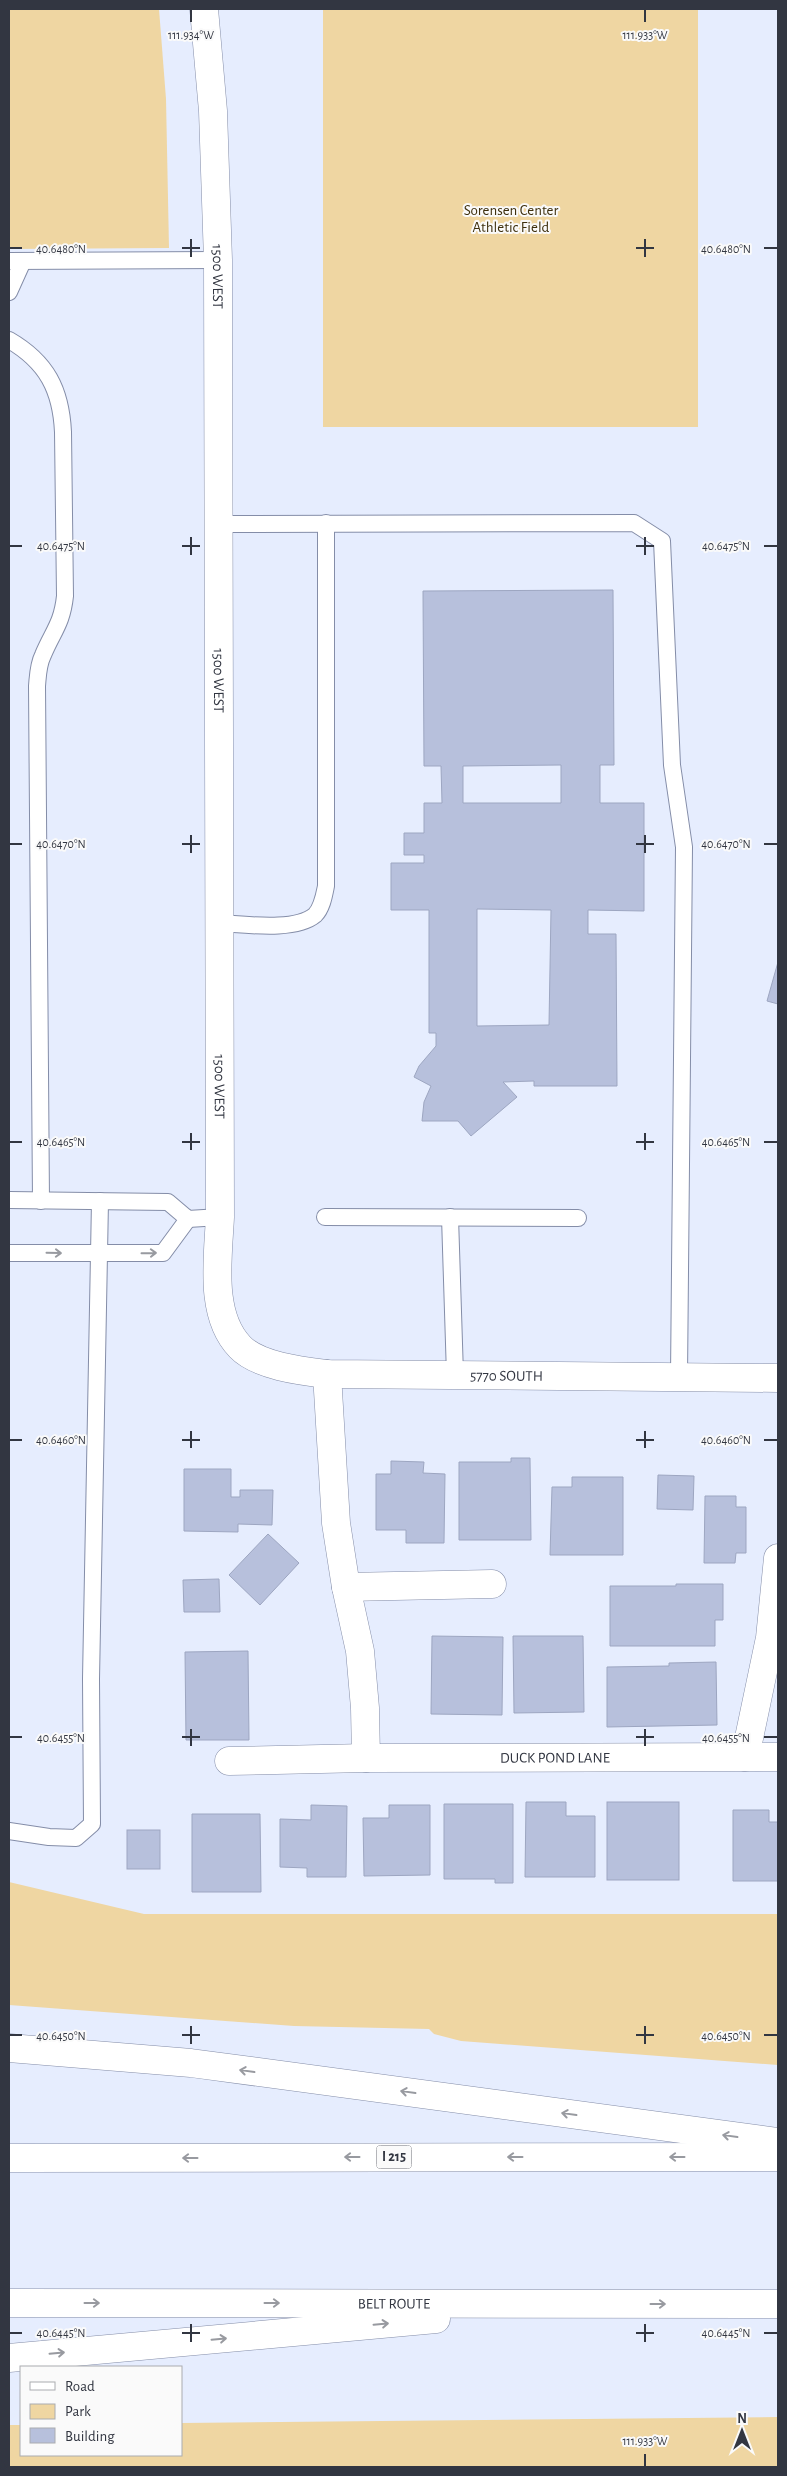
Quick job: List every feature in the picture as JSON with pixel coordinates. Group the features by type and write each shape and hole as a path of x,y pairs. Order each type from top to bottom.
{"main road":[{"name":"1500 WEST","path":"204,9 212,111 218,260 220,1217 217,1271 221,1307 229,1332 241,1348"},
{"name":"5770 SOUTH","path":"241,1348 270,1364 327,1374 778,1378"},
{"path":"327,1374 336,1523 346,1587 360,1651 365,1708 366,1758"},
{"path":"745,1757 770,1638 778,1558"},
{"path":"346,1587 492,1584"},
{"name":"DUCK POND LANE","path":"229,1761 366,1758 778,1757"},
{"path":"9,2048 191,2063 778,2142"},
{"name":"I 215","path":"9,2158 778,2157"},
{"name":"BELT ROUTE","path":"9,2303 778,2304"},
{"path":"9,2358 610,2304"}],"lane":[{"path":"9,292 16,261 218,260"},
{"path":"9,340 36,362 53,382 62,416 65,596 63,614 42,655 38,669 37,686 41,1201"},
{"path":"218,922 290,925 306,921 316,914 322,902 326,886 326,523"},
{"path":"218,524 634,523 662,541 672,765 684,848 678,1377"},
{"path":"9,1200 168,1202 188,1218 220,1217"},
{"path":"9,1831 49,1838 76,1838 92,1824 91,1679 100,1201"},
{"path":"325,1217 578,1218"},
{"path":"450,1217 455,1375"},
{"path":"9,1253 100,1254 163,1252 188,1218"}],"green space":[{"path":"9,9 159,9 166,99 169,248 9,249"},
{"name":"Sorensen Center Athletic Field","path":"323,9 698,10 698,427 323,427"},
{"path":"9,1882 144,1914 778,1914 778,2065 461,2041 434,2034 429,2029 294,2026 9,2005"},
{"path":"778,2417 778,2467 9,2467 9,2425 20,2425 20,2456 182,2456 182,2423"}],"building":[{"path":"613,590 614,765 600,765 600,803 644,803 644,911 588,910 588,934 616,934 617,1086 534,1086 534,1081 503,1082 517,1097 471,1136 458,1121 422,1121 424,1102 431,1086 414,1077 419,1066 436,1046 436,1033 429,1033 429,910 391,910 391,863 424,863 424,855 404,855 404,833 424,833 424,803 442,803 441,766 424,766 423,591","holes":["561,765 561,803 463,803 463,766","477,909 551,910 549,1025 477,1026"]},
{"path":"778,962 778,1004 767,1001"},
{"path":"511,1458 530,1458 531,1540 459,1540 459,1462 511,1462"},
{"path":"391,1461 424,1462 423,1473 445,1474 444,1543 406,1543 406,1530 376,1530 376,1474 391,1474"},
{"path":"184,1469 231,1469 231,1497 240,1497 240,1490 273,1490 272,1525 238,1524 238,1532 184,1531"},
{"path":"658,1475 694,1476 693,1510 657,1509"},
{"path":"572,1477 623,1477 623,1555 550,1555 552,1487 572,1487"},
{"path":"705,1496 736,1496 736,1507 746,1507 746,1553 736,1553 735,1563 704,1563"},
{"path":"268,1534 299,1563 260,1605 229,1575"},
{"path":"219,1579 220,1612 184,1612 183,1580"},
{"path":"676,1584 723,1584 723,1620 715,1620 715,1646 610,1646 610,1586 676,1586"},
{"path":"432,1636 503,1637 502,1715 431,1714"},
{"path":"513,1636 583,1636 584,1712 514,1713"},
{"path":"248,1651 249,1740 186,1740 185,1652"},
{"path":"716,1662 717,1725 607,1727 607,1667 669,1666 669,1663"},
{"path":"526,1802 566,1802 566,1816 595,1816 595,1877 525,1877"},
{"path":"607,1802 679,1802 679,1880 607,1880"},
{"path":"444,1804 513,1804 513,1883 495,1883 495,1879 444,1879"},
{"path":"311,1805 347,1806 346,1877 307,1877 307,1868 280,1867 280,1819 311,1820"},
{"path":"389,1805 430,1805 430,1875 364,1876 363,1818 389,1818"},
{"path":"733,1810 769,1810 769,1822 778,1822 778,1881 733,1881"},
{"path":"192,1814 260,1814 261,1892 192,1892"},
{"path":"127,1830 160,1830 160,1869 127,1869"}]}
